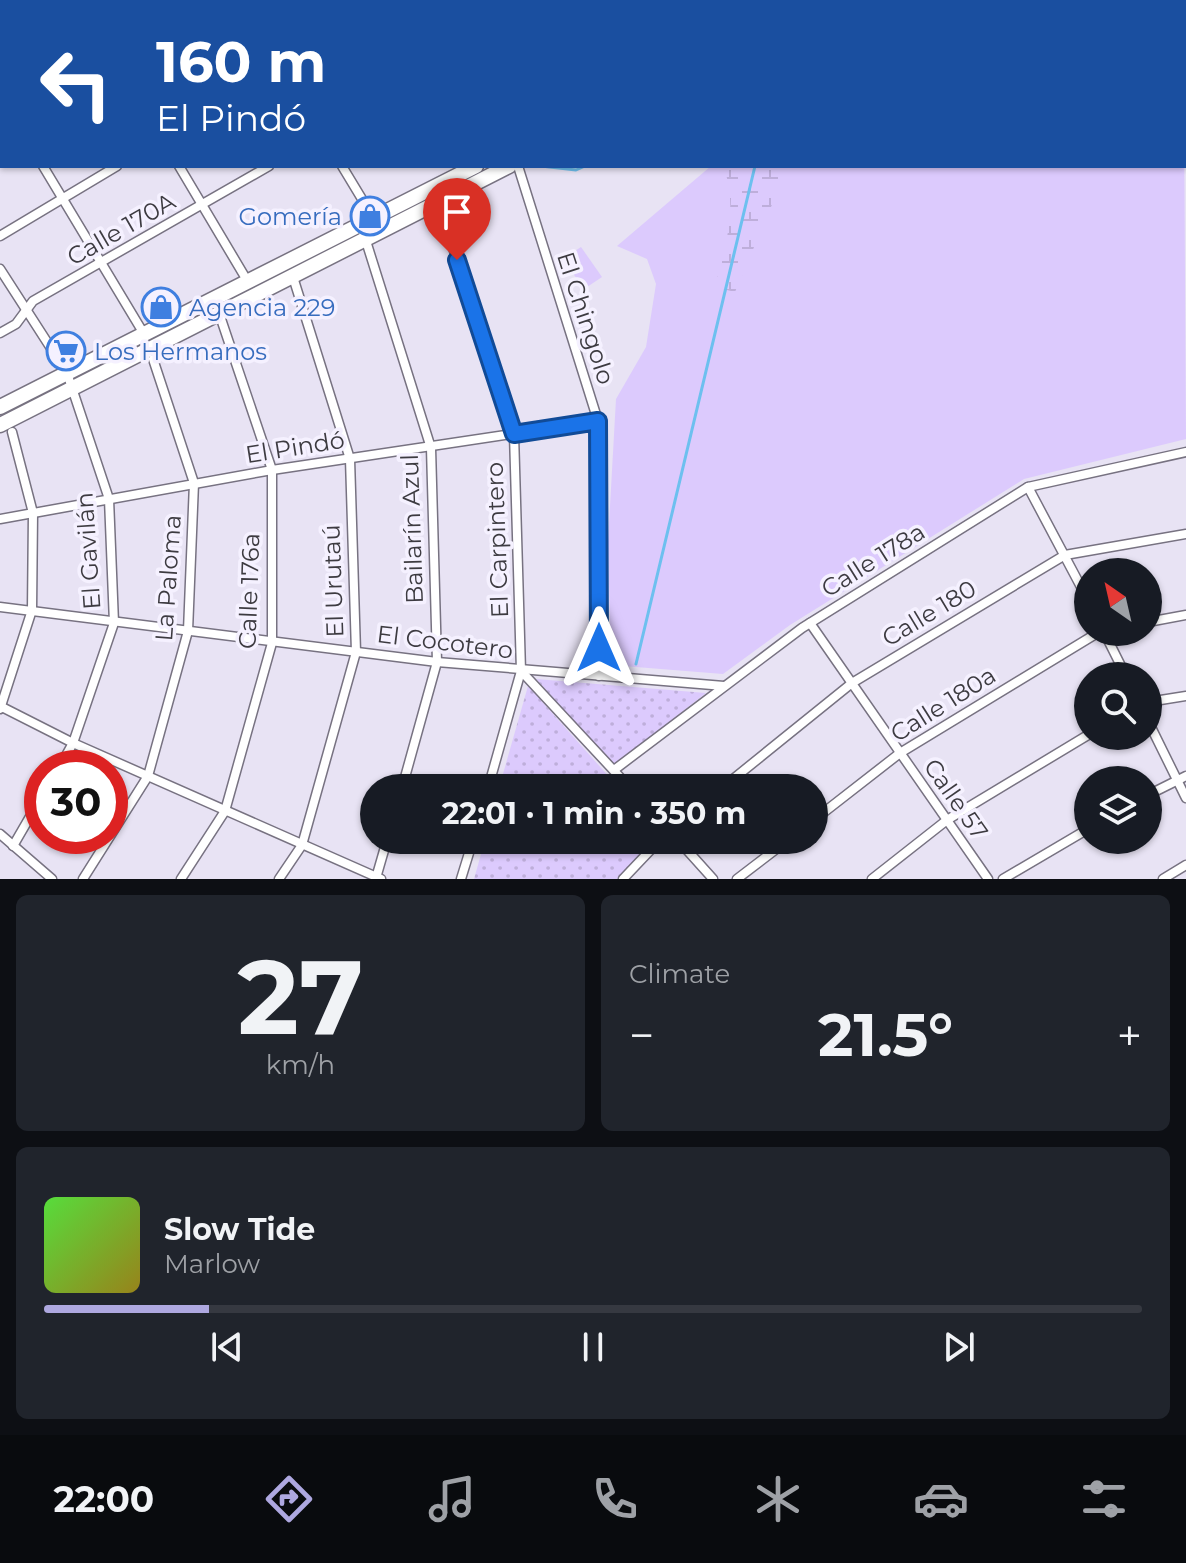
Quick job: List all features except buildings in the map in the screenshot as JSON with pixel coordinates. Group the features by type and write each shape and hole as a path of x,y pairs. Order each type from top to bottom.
{"main road":[{"path":"0,407 368,222 468,168"},
{"path":"6,428 73,389 505,168"}],"street":[{"path":"44,168 144,334"},
{"path":"0,236 114,168"},
{"path":"180,168 248,282"},
{"name":"Calle 170A","path":"0,333 16,324 33,301 266,168"},
{"name":"Bailarín Azul","path":"343,168 368,222 366,240 431,448 437,662 406,774"},
{"name":"El Chingolo","path":"519,168 598,421 599,676"},
{"name":"El Carpintero","path":"438,202 514,434 521,671 492,774"},
{"name":"El Gavilán","path":"0,269 67,373 109,499 114,623 69,750"},
{"name":"El Urutaú","path":"279,879 302,845 356,652 350,459 293,277"},
{"name":"Calle 176a","path":"181,879 225,811 272,643 272,470 218,314 222,308 218,297"},
{"name":"La Paloma","path":"83,879 148,776 188,631 194,483 153,359"},
{"name":"El Pindó","path":"0,519 272,470 598,421"},
{"path":"6,428 33,513 32,610 1,707 73,743 378,878 384,854"},
{"name":"Calle 178a","path":"614,770 810,623 1028,487 1186,452"},
{"path":"1028,487 1074,573"},
{"name":"Calle 180","path":"739,774 852,683 1065,555 1186,534"},
{"name":"El Cocotero","path":"0,607 437,662 724,686"},
{"path":"1162,619 1186,615"},
{"name":"Calle 57","path":"810,623 988,879"},
{"name":"Calle 180a","path":"828,809 900,753 1079,646"},
{"path":"521,671 618,774"},
{"path":"1162,700 1186,696"},
{"path":"872,879 947,820 1074,743"},
{"path":"1162,745 1181,777 1186,798"},
{"path":"1162,787 1181,777"},
{"path":"13,846 24,827"},
{"path":"0,834 52,879"},
{"path":"1003,879 1074,837"},
{"path":"461,879 469,854"},
{"path":"623,879 647,854"},
{"path":"691,854 713,879"},
{"path":"737,879 770,854"},
{"path":"1163,879 1186,865"}],"green space":[{"path":"709,168 1184,168 1186,439 1024,479 790,625 723,674 611,665 608,542 616,399 646,347 656,284 647,259 617,246"},
{"path":"724,168 781,168 782,181 735,292 715,287 729,226 728,181"},
{"path":"581,247 602,277 584,289 563,259"},
{"path":"536,679 706,693 613,766"},
{"path":"528,686 607,774 503,774"},
{"path":"481,854 642,854 617,879 474,879"}],"waterway":[{"path":"558,168 580,168"},
{"path":"636,664 755,168"}],"place":[{"name":"Gomería","path":"370,216"},
{"name":"Agencia 229","path":"161,307"},
{"name":"Los Hermanos","path":"66,351"}],"route":[{"path":"457,260 514,434 598,421 599,648"}]}
